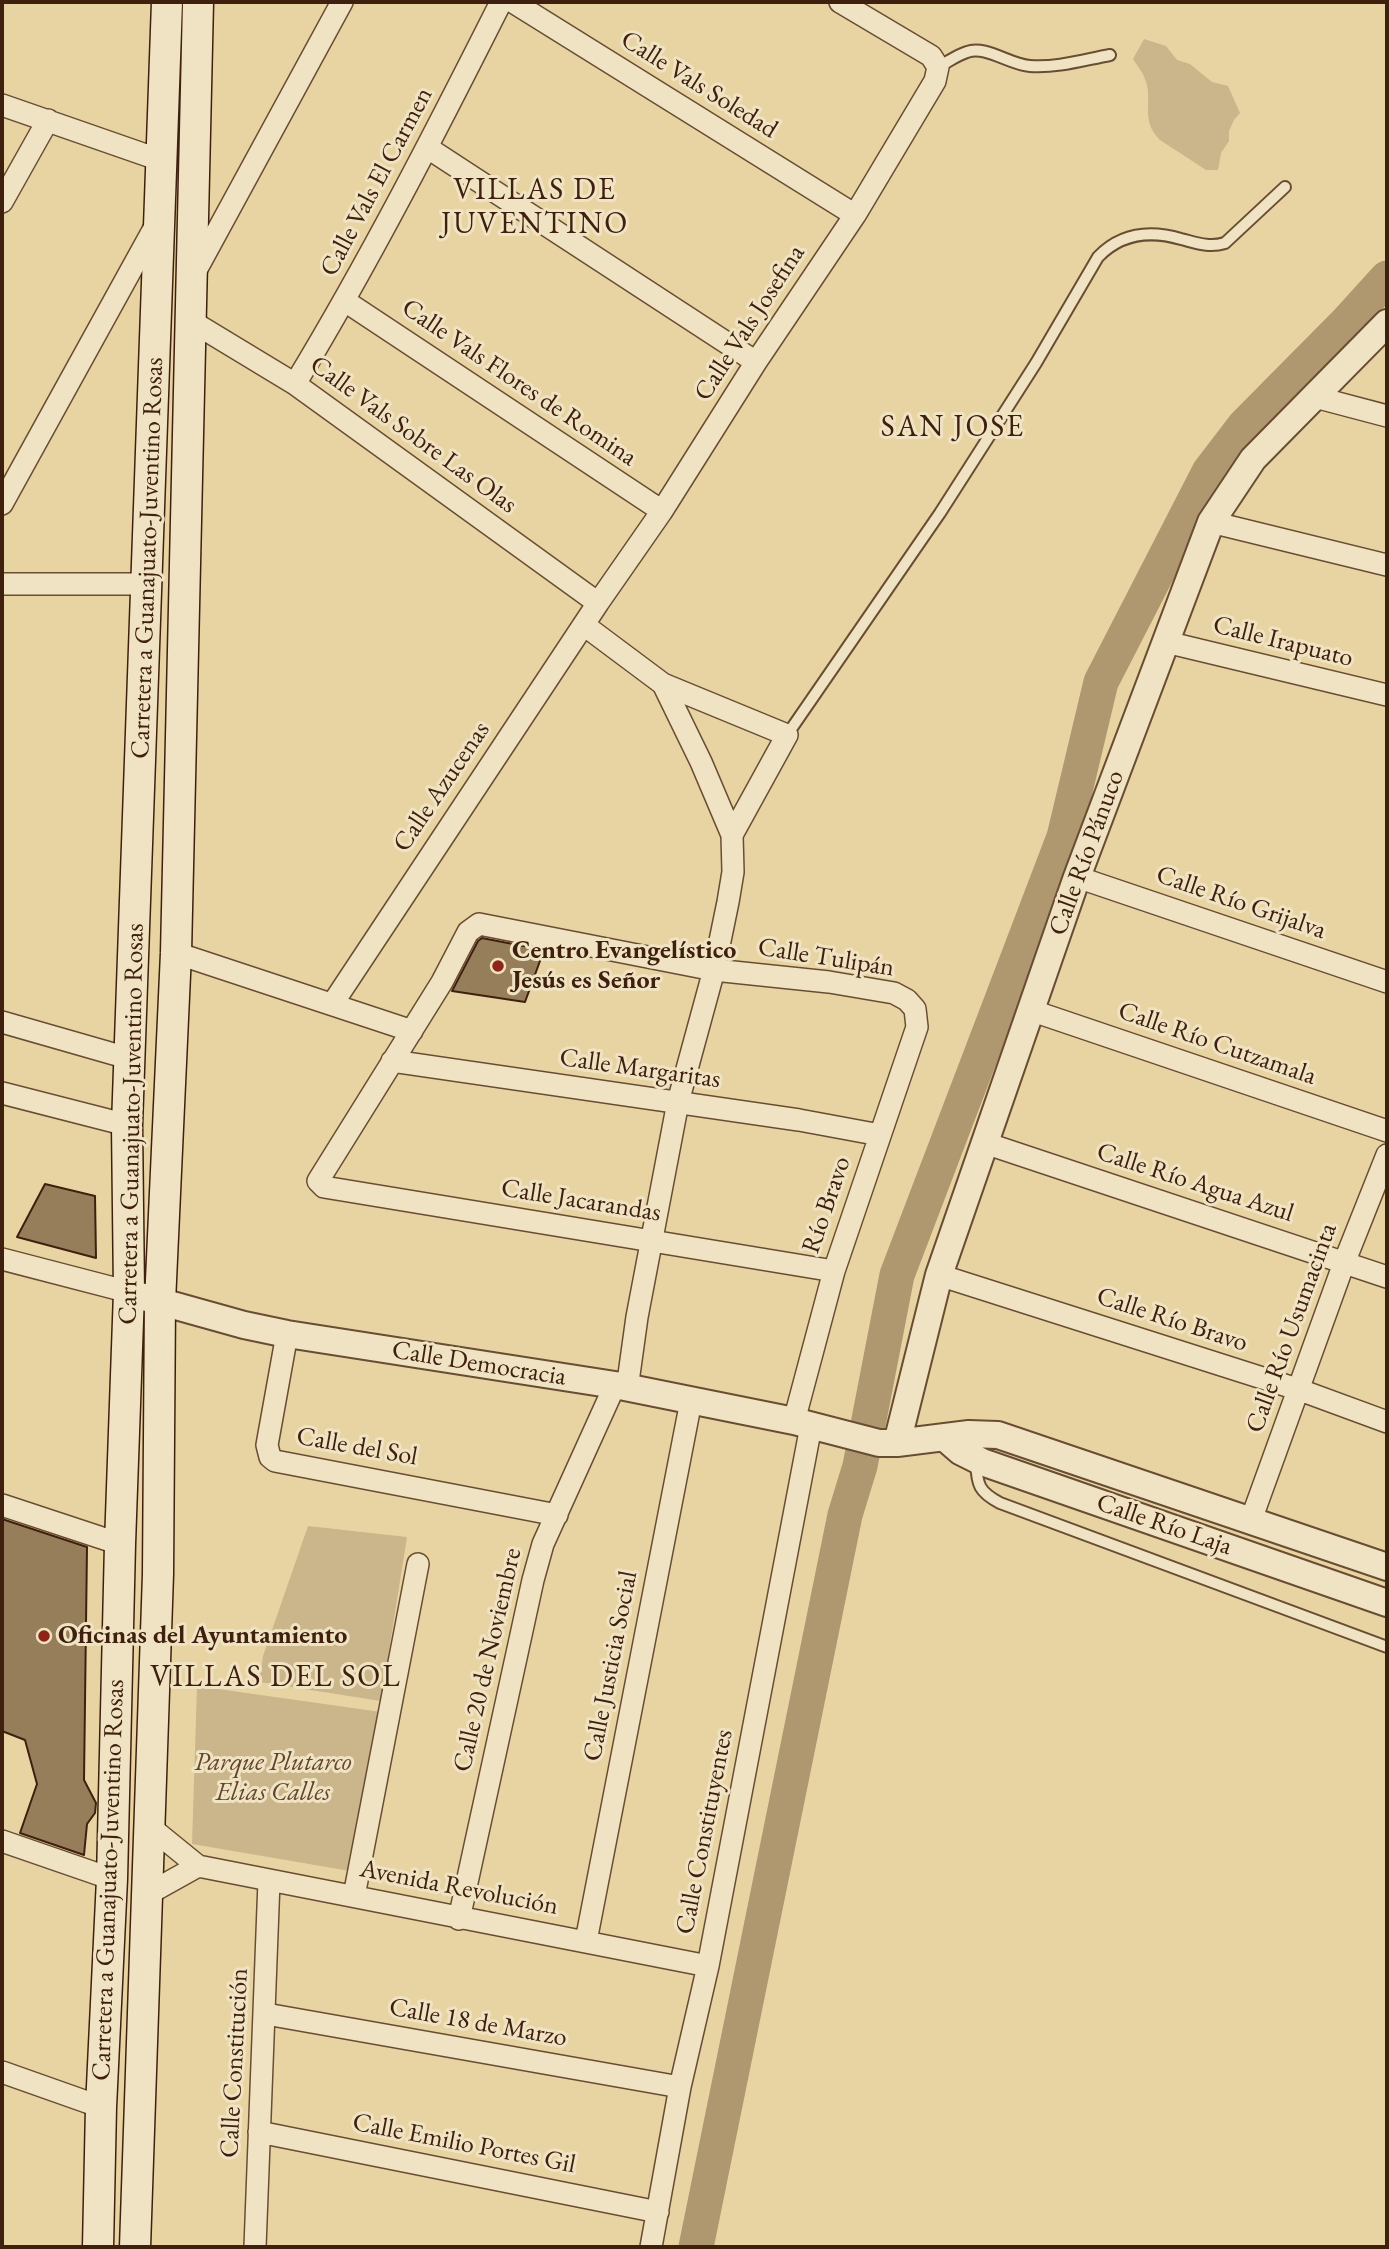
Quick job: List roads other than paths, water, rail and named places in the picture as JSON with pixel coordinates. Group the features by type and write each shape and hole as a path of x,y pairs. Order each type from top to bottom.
{"main road":[{"name":"Carretera a Guanajuato-Juventino Rosas","path":"98,2247 129,1292 127,1125 145,683 167,2"},
{"name":"Carretera a Guanajuato-Juventino Rosas","path":"136,2247 156,1654 160,1302 176,953 198,2"},
{"path":"145,683 182,684"},
{"path":"117,1653 156,1654"}],"street":[{"path":"193,276 342,2"},
{"name":"Calle Vals El Carmen","path":"295,384 345,301 428,148 501,2"},
{"name":"Calle Vals Soledad","path":"513,2 855,215"},
{"path":"840,2 931,56 939,67"},
{"name":"Calle Vals Josefina","path":"598,603 662,511 756,362 855,215 935,81 939,67"},
{"path":"2,105 163,161"},
{"path":"2,202 48,120"},
{"path":"428,148 756,362"},
{"path":"2,504 158,221"},
{"name":"Calle Vals Flores de Romina","path":"345,301 662,511"},
{"name":"Calle Vals Sobre Las Olas","path":"191,321 295,384 598,603"},
{"name":"Calle Río Pánuco","path":"888,1443 939,1275 1030,1010 1077,877 1211,522 1253,459 1387,323"},
{"path":"1315,397 1387,416"},
{"path":"1211,522 1387,565"},
{"path":"2,584 147,584"},
{"name":"Calle Azucenas","path":"332,1003 598,603"},
{"path":"583,625 663,684 788,735 733,835"},
{"name":"Calle Irapuato","path":"1166,642 1387,695"},
{"path":"663,684 733,835"},
{"name":"Calle 20 de Noviembre","path":"459,1919 533,1580 544,1544 583,1451 621,1387 678,1102 714,970 733,872 733,835"},
{"name":"Calle Río Grijalva","path":"1077,877 1387,982"},
{"name":"Calle Tulipán","path":"412,1031 468,932 480,924 714,970 829,982 894,993 907,1000 915,1009"},
{"path":"176,953 412,1031 392,1061"},
{"name":"Río Bravo","path":"812,1426 834,1271 917,1027 915,1009"},
{"name":"Calle Río Cutzamala","path":"1030,1010 1387,1131"},
{"path":"2,1022 131,1059"},
{"name":"Calle Margaritas","path":"392,1061 799,1120 880,1135"},
{"name":"Calle Jacarandas","path":"392,1061 319,1178 319,1185 834,1271"},
{"path":"2,1093 127,1125"},
{"name":"Calle Río Agua Azul","path":"985,1143 1387,1277"},
{"name":"Calle Río Usumacinta","path":"1251,1520 1344,1263 1387,1155"},
{"path":"2,1259 129,1292"},
{"name":"Calle Río Bravo","path":"939,1275 1300,1390 1387,1422"},
{"name":"Calle Democracia","path":"129,1292 287,1334 621,1387 888,1443"},
{"name":"Calle del Sol","path":"287,1334 267,1445 270,1457 275,1461 557,1515"},
{"name":"Calle Justicia Social","path":"586,1941 691,1401"},
{"name":"Calle Constituyentes","path":"651,2247 680,2087 708,1966 812,1426"},
{"name":"Calle Río Laja","path":"888,1443 969,1434 998,1435 1387,1567"},
{"name":"Calle Río Laja","path":"945,1438 960,1451 976,1459 1387,1603"},
{"path":"2,1505 120,1544"},
{"path":"354,1896 418,1564"},
{"name":"Avenida Revolución","path":"150,1826 198,1866 708,1966"},
{"path":"2,1841 112,1879"},
{"path":"146,1895 198,1866"},
{"name":"Calle Constitución","path":"255,2247 270,1881"},
{"name":"Calle 18 de Marzo","path":"266,2014 680,2087"},
{"path":"2,2072 101,2107"},
{"name":"Calle Emilio Portes Gil","path":"259,2132 658,2212"}],"lane":[{"path":"939,67 969,51 981,51 1019,65 1031,66 1051,66 1110,55"},
{"path":"788,735 940,513 1036,363 1098,257 1109,246 1127,237 1144,233 1167,235 1204,245 1225,243 1285,187"},
{"path":"976,1459 976,1480 988,1496 1000,1503 1387,1647"}],"waterway":[{"path":"696,2247 845,1515 860,1466 897,1275 1064,837 1101,682 1209,472 1245,425 1387,278"}],"place":[{"name":"Centro Evangelístico Jesús es Señor","path":"498,966"},
{"name":"Oficinas del Ayuntamiento","path":"44,1636"}],"district":[{"name":"VILLAS DE JUVENTINO","path":"535,208"},
{"name":"SAN JOSE","path":"953,428"},
{"name":"VILLAS DEL SOL","path":"276,1678"}],"park label":[{"name":"Parque Plutarco Elias Calles","path":"273,1778"}]}
